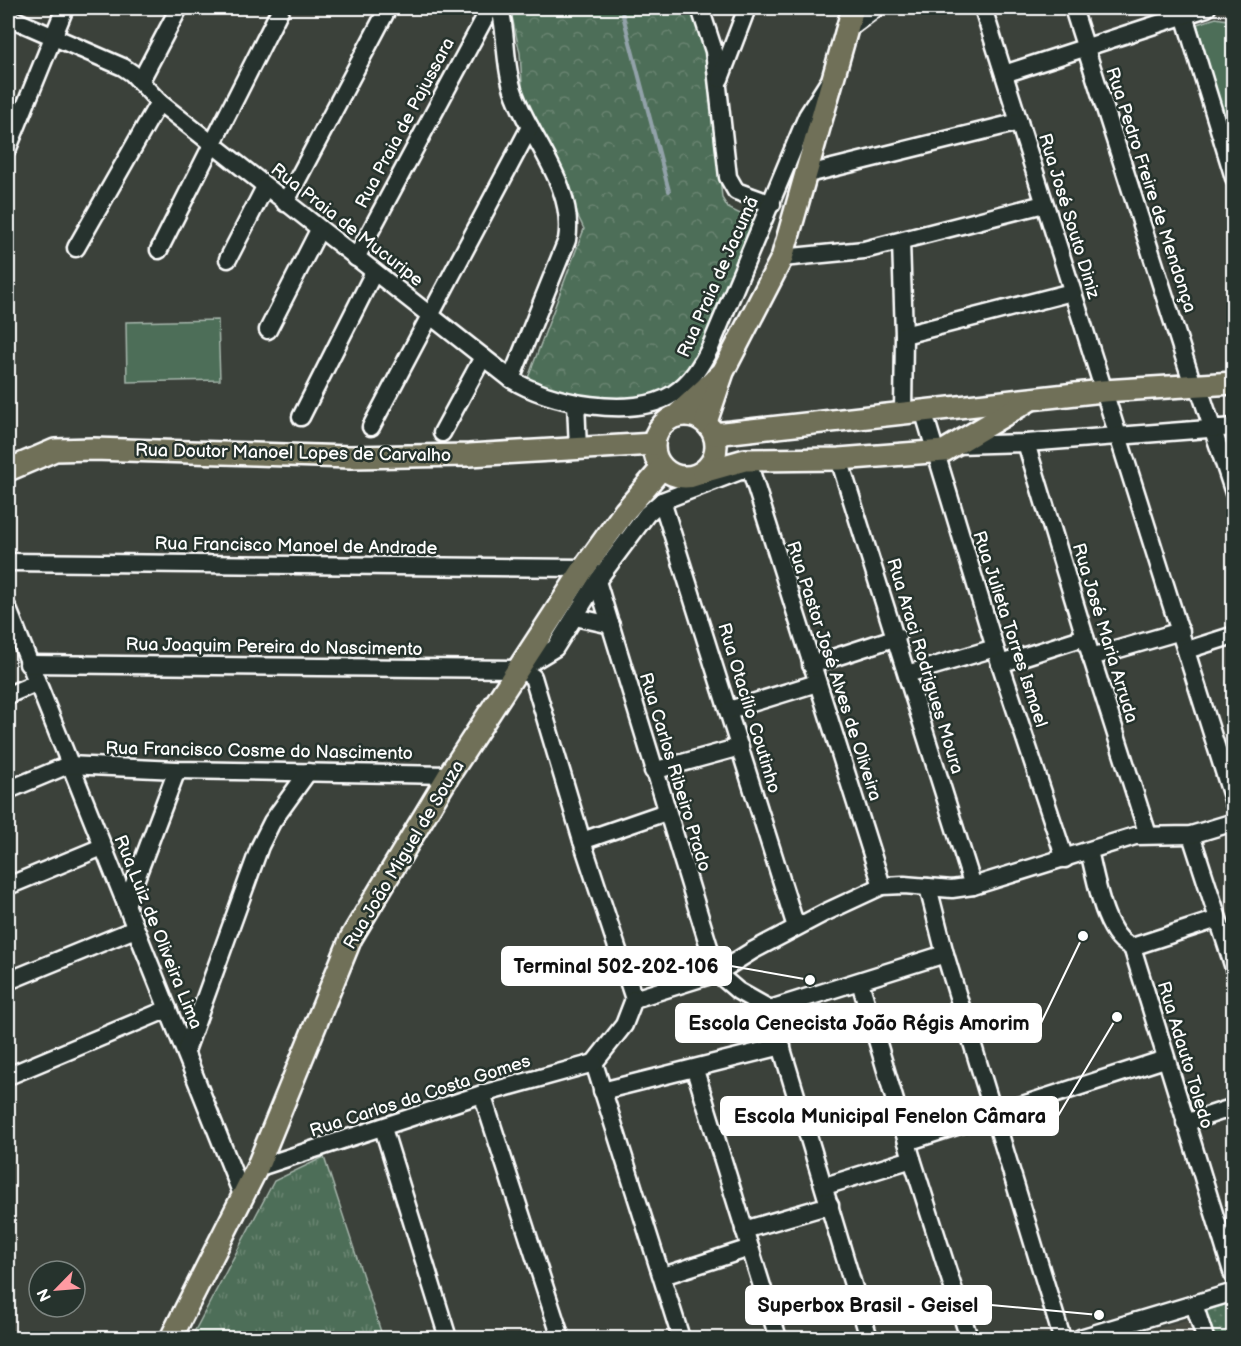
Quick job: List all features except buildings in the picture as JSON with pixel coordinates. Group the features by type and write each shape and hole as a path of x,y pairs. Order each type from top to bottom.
{"main road":[{"path":"703,472 715,455 710,428 723,372 782,258 830,80 853,8"},
{"path":"723,372 676,416 659,428 654,444 662,468 678,476 686,477 739,462 771,458 838,459 934,453 957,445 1034,398"},
{"path":"676,416 697,417 710,428 913,411 1103,391 1233,383"},
{"name":"Rua Doutor Manoel Lopes de Carvalho","path":"8,470 55,450 93,449 350,457 469,456 654,444"},
{"name":"Rua João Miguel de Souza","path":"171,1338 257,1168 351,938 449,775 519,669 590,575 625,511 662,468"}],"street":[{"path":"8,148 64,8"},
{"path":"140,82 179,8"},
{"path":"159,250 281,8"},
{"path":"285,202 388,8"},
{"name":"Rua Praia de Pajussara","path":"356,258 490,8"},
{"path":"500,8 512,86 530,127 553,170 570,224 567,240 511,379"},
{"path":"700,8 714,51 728,177 736,191 772,204"},
{"path":"719,82 747,8"},
{"path":"844,32 876,8"},
{"name":"Rua José Souto Diniz","path":"983,8 1117,437 1187,650 1233,803"},
{"name":"Rua Pedro Freire de Mendonça","path":"1073,8 1084,48 1233,493"},
{"path":"1004,74 1084,48 1165,14 1184,15 1207,8"},
{"path":"1184,15 1233,178"},
{"name":"Rua Praia de Mucuripe","path":"8,17 123,67 159,102 511,379"},
{"name":"Rua Praia de Jacumã","path":"511,379 540,395 576,403 648,404 669,397 688,382 710,348 807,116 830,80"},
{"path":"76,248 159,102"},
{"path":"804,175 1019,122"},
{"path":"371,427 530,127"},
{"path":"228,259 265,187"},
{"path":"782,258 864,250 1044,204"},
{"path":"268,330 319,230"},
{"name":"Rua Julieta Torres Ismael","path":"901,241 904,335 913,411 934,453 1065,859"},
{"path":"301,417 374,272"},
{"path":"904,335 1072,292"},
{"path":"442,434 483,357"},
{"path":"576,403 578,449"},
{"path":"957,445 1026,443 1233,427"},
{"name":"Rua José Maria Arruda","path":"1026,443 1148,835"},
{"path":"681,1338 594,1063 624,1025 634,999 582,841 533,677 519,669 555,648 575,617 590,575 662,501 771,458"},
{"name":"Rua Araci Rodrigues Moura","path":"838,459 897,637 973,886"},
{"name":"Rua Pastor José Alves de Oliveira","path":"750,468 882,886"},
{"name":"Rua Otacílio Coutinho","path":"662,501 796,927"},
{"name":"Rua Francisco Manoel de Andrade","path":"8,562 590,575"},
{"name":"Rua Carlos Ribeiro Prado","path":"590,575 611,625 653,771 717,973"},
{"name":"Rua Luiz de Oliveira Lima","path":"8,609 28,664 243,1197"},
{"path":"575,617 611,625"},
{"path":"1091,657 1181,631"},
{"path":"1187,650 1233,635"},
{"path":"811,665 897,637"},
{"path":"907,674 1085,637"},
{"name":"Rua Joaquim Pereira do Nascimento","path":"28,664 519,669"},
{"path":"8,695 36,683"},
{"path":"729,710 817,683"},
{"path":"653,771 740,747"},
{"path":"8,790 69,765"},
{"name":"Rua Francisco Cosme do Nascimento","path":"69,765 177,771 449,775"},
{"path":"126,905 177,771"},
{"path":"186,1051 260,846 272,822 308,772"},
{"path":"582,841 666,812"},
{"path":"634,999 717,973 796,927 882,886 952,889 973,886 1135,836 1191,835 1233,822"},
{"path":"1191,835 1218,919 1230,941 1233,968"},
{"path":"8,886 102,847"},
{"path":"1089,851 1111,930 1119,940 1132,946 1218,919"},
{"path":"928,887 945,954 992,1114 1062,1338"},
{"path":"8,981 135,929"},
{"name":"Rua Adauto Toledo","path":"1132,946 1233,1278"},
{"path":"770,1009 945,954"},
{"path":"717,973 738,991 770,1009 869,1338"},
{"path":"860,982 912,1159 969,1338"},
{"path":"8,1076 168,1009"},
{"path":"602,1092 782,1047"},
{"path":"907,1142 1165,1059"},
{"name":"Rua Carlos da Costa Gomes","path":"257,1168 482,1094 594,1063"},
{"path":"695,1070 778,1338"},
{"path":"482,1094 561,1338"},
{"path":"1185,1123 1233,1107"},
{"path":"383,1128 448,1338"},
{"path":"825,1186 912,1159"},
{"path":"744,1230 830,1205"},
{"path":"663,1276 750,1248"},
{"path":"1080,1338 1233,1292"},
{"path":"1194,1304 1205,1338"}],"shaded area":[{"path":"1189,1319 1195,1338 1130,1338"}],"green space":[{"path":"510,8 696,8 708,52 722,198 728,208 759,223 674,400 651,408 525,386 584,229 523,99 520,53"},
{"path":"1216,18 1233,21 1233,148 1197,24"},
{"path":"218,320 220,380 127,382 126,322"},
{"path":"324,1157 383,1338 191,1338 274,1181"},
{"path":"1233,1302 1233,1338 1215,1338 1206,1311"}],"waterway":[{"path":"621,8 669,191"}],"place":[{"name":"Escola Cenecista João Régis Amorim","path":"1083,936"},
{"name":"Terminal 502-202-106","path":"810,980"},
{"name":"Escola Municipal Fenelon Câmara","path":"1117,1017"},
{"name":"Superbox Brasil - Geisel","path":"1099,1315"}]}
